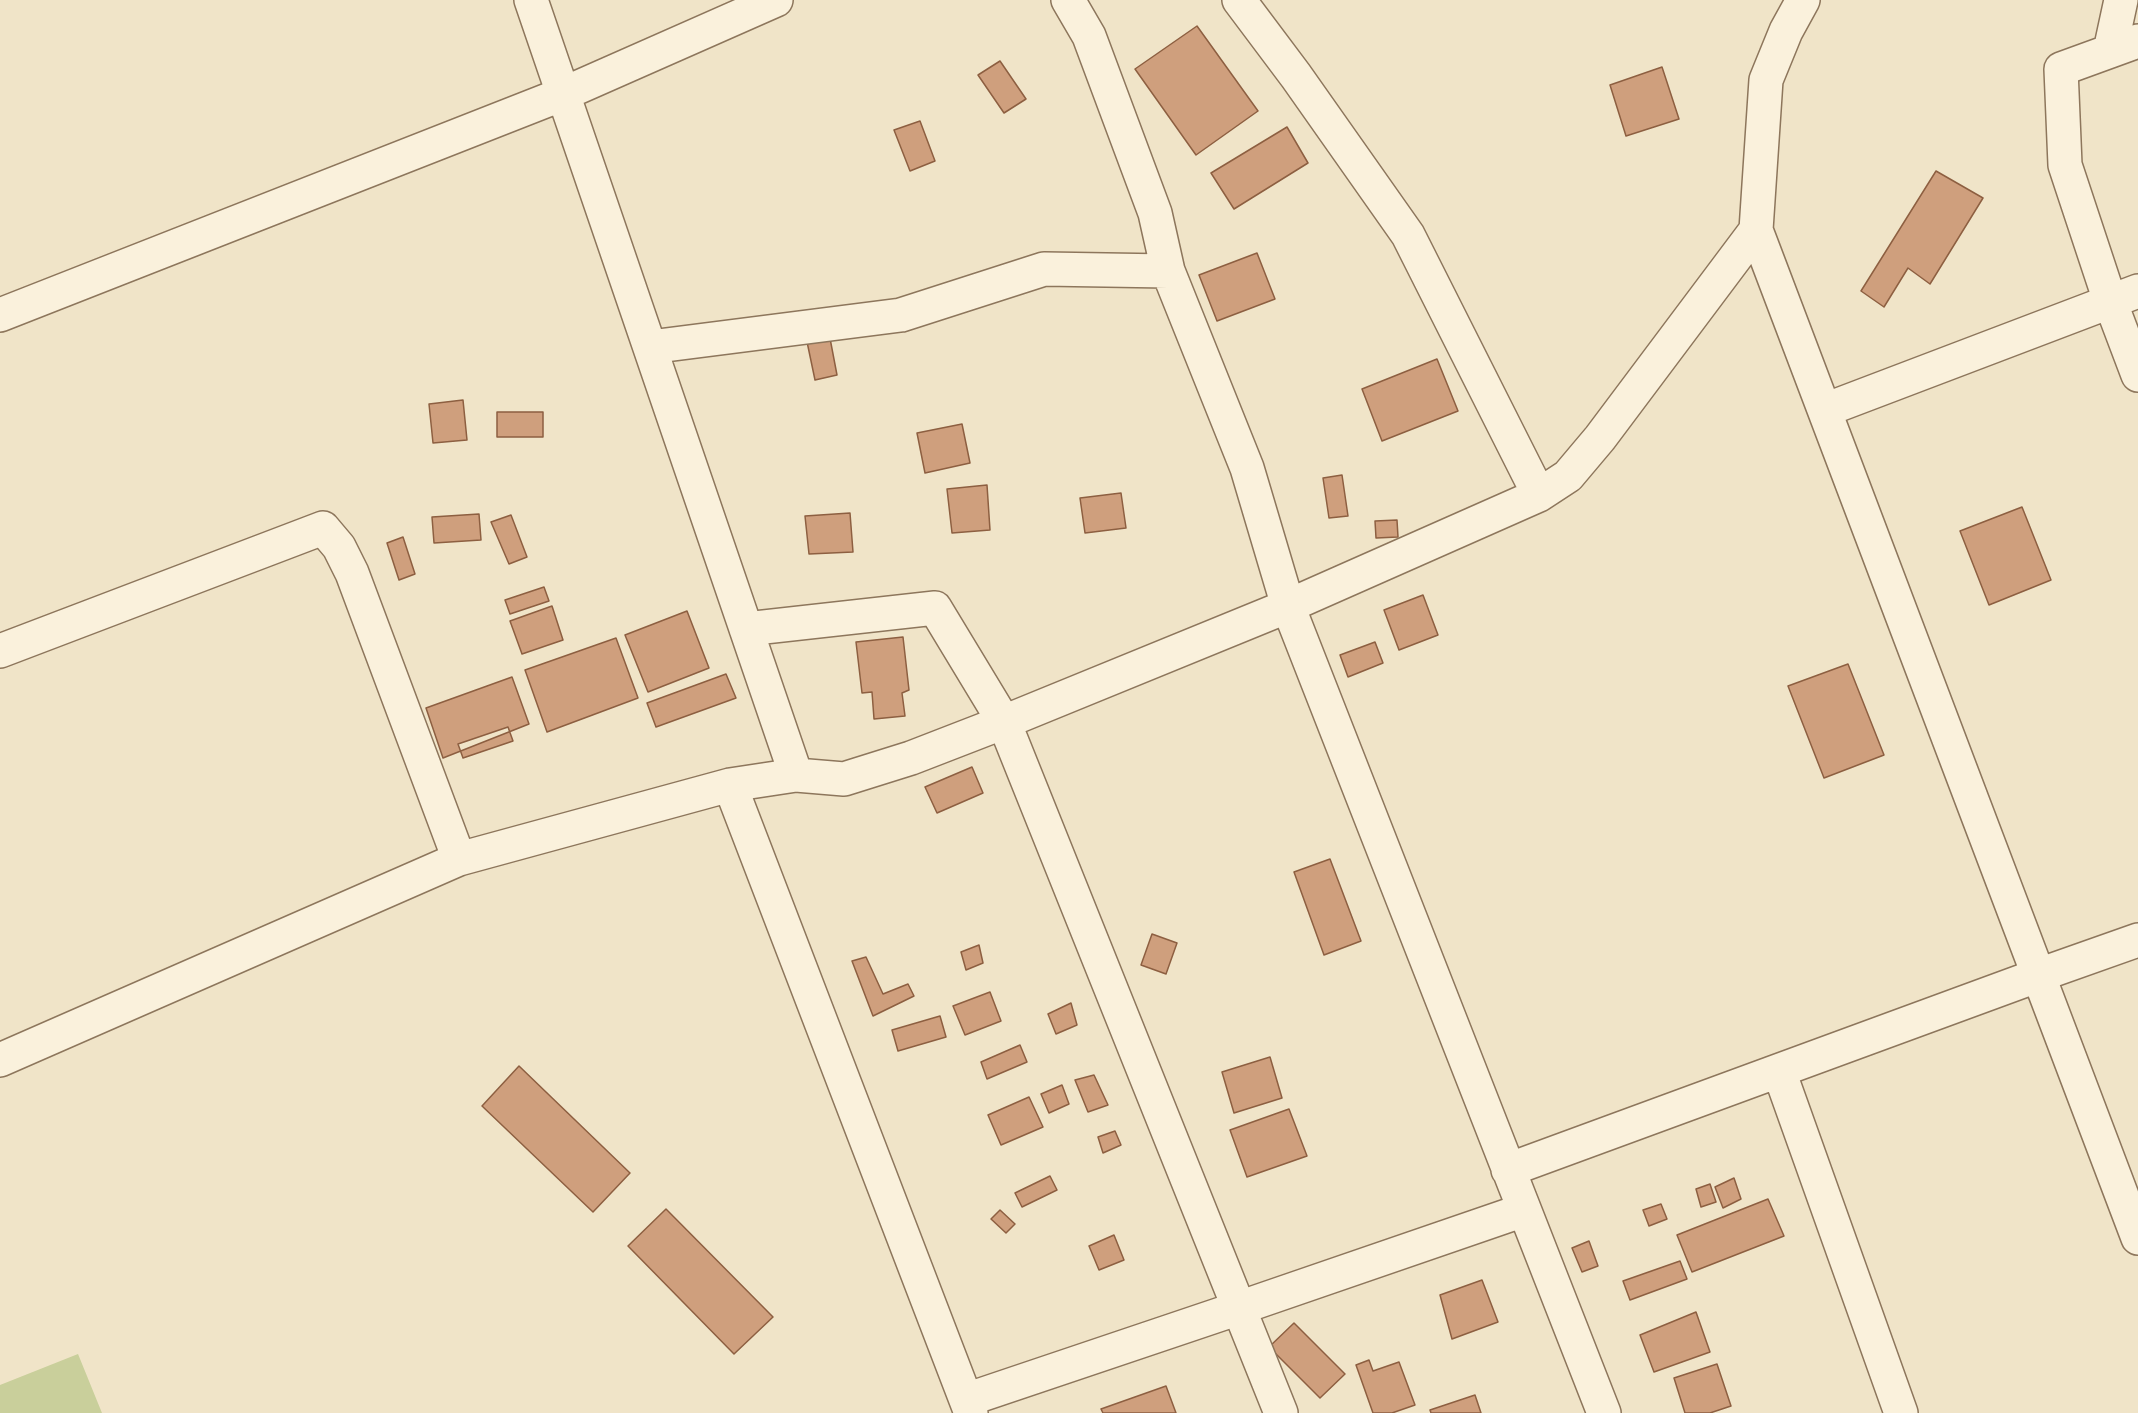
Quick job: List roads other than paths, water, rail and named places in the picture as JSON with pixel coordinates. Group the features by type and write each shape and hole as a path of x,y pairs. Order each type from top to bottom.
{"street":[{"path":"531,0 796,775"},
{"path":"0,315 563,94 776,0"},
{"path":"1068,0 1089,36 1155,213 1168,271 1247,468 1288,606 1604,1413"},
{"path":"1239,0 1296,76 1408,235 1539,495"},
{"path":"1803,0 1786,31 1766,80 1756,230 2138,1238"},
{"path":"2121,0 2124,46 2061,69 2066,165 2124,296 2138,375"},
{"path":"0,1060 459,859 730,785 796,775 844,779 911,758 1288,606 1539,495 1568,476 1600,438 1756,230"},
{"path":"650,347 901,315 1044,269 1168,271"},
{"path":"1825,410 2124,296"},
{"path":"0,651 323,528 339,547 351,573 459,859"},
{"path":"746,628 935,608 1004,722 1281,1413"},
{"path":"730,785 969,1406 1239,1308 1524,1210"},
{"path":"1508,1170 2138,940"},
{"path":"1779,1071 1900,1413"}]}
